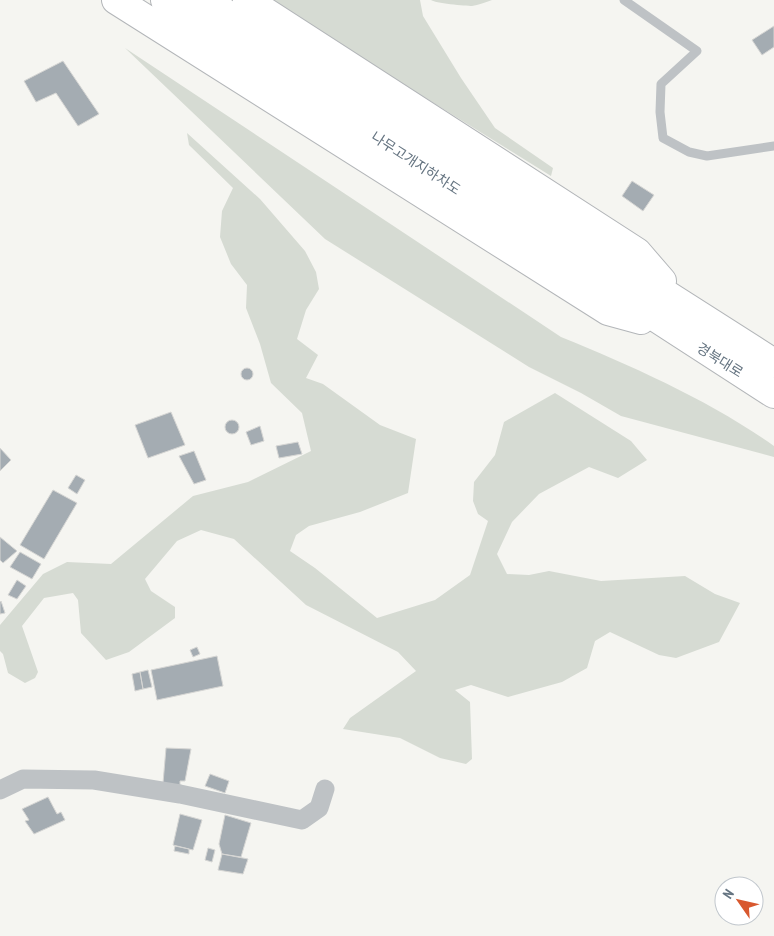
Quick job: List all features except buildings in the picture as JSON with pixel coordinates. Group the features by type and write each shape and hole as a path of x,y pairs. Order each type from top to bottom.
{"highway":[{"path":"116,0 608,311 667,326"},
{"name":"나무고개지하차도","path":"165,0 667,326"},
{"name":"나무고개지하차도","path":"204,0 681,303"},
{"path":"246,0 637,252 681,303"},
{"name":"경북대로","path":"681,303 774,363"},
{"name":"경북대로","path":"667,326 774,394"}],"street":[{"path":"0,790 23,779 94,780 180,794 302,820 318,808 325,789"}],"lane":[{"path":"624,0 697,51 661,84 660,112 663,138 689,152 707,156 774,146"}],"shaded area":[{"path":"268,0 420,0 423,16 461,78 495,128 553,168 551,176"},
{"path":"431,0 492,0 472,6"},
{"path":"125,48 561,337 616,360 724,414 774,446 774,457 621,416 529,367 325,239"},
{"path":"187,133 260,199 305,251 316,272 319,289 306,310 297,339 318,355 306,378 323,384 380,425 416,439 408,493 360,512 309,526 296,535 290,551 315,568 377,618 435,600 470,575 488,521 478,514 473,501 474,482 495,455 504,422 555,393 631,441 647,460 618,478 589,467 539,494 512,522 497,554 507,574 529,575 549,571 601,581 685,576 715,594 740,603 719,642 676,658 659,655 610,632 595,641 587,668 562,682 508,697 471,685 455,690 470,702 472,759 466,764 440,758 400,738 343,729 350,718 416,671 398,652 306,605 234,539 201,530 177,541 145,579 151,591 175,607 175,618 129,652 106,660 81,633 78,600 73,593 44,598 22,626 38,672 35,678 25,683 8,673 3,654 0,651 0,625 43,574 67,562 111,564 193,496 248,482 311,451 302,413 271,383 260,344 246,308 247,285 231,264 220,237 222,211 233,188 189,145"}]}
